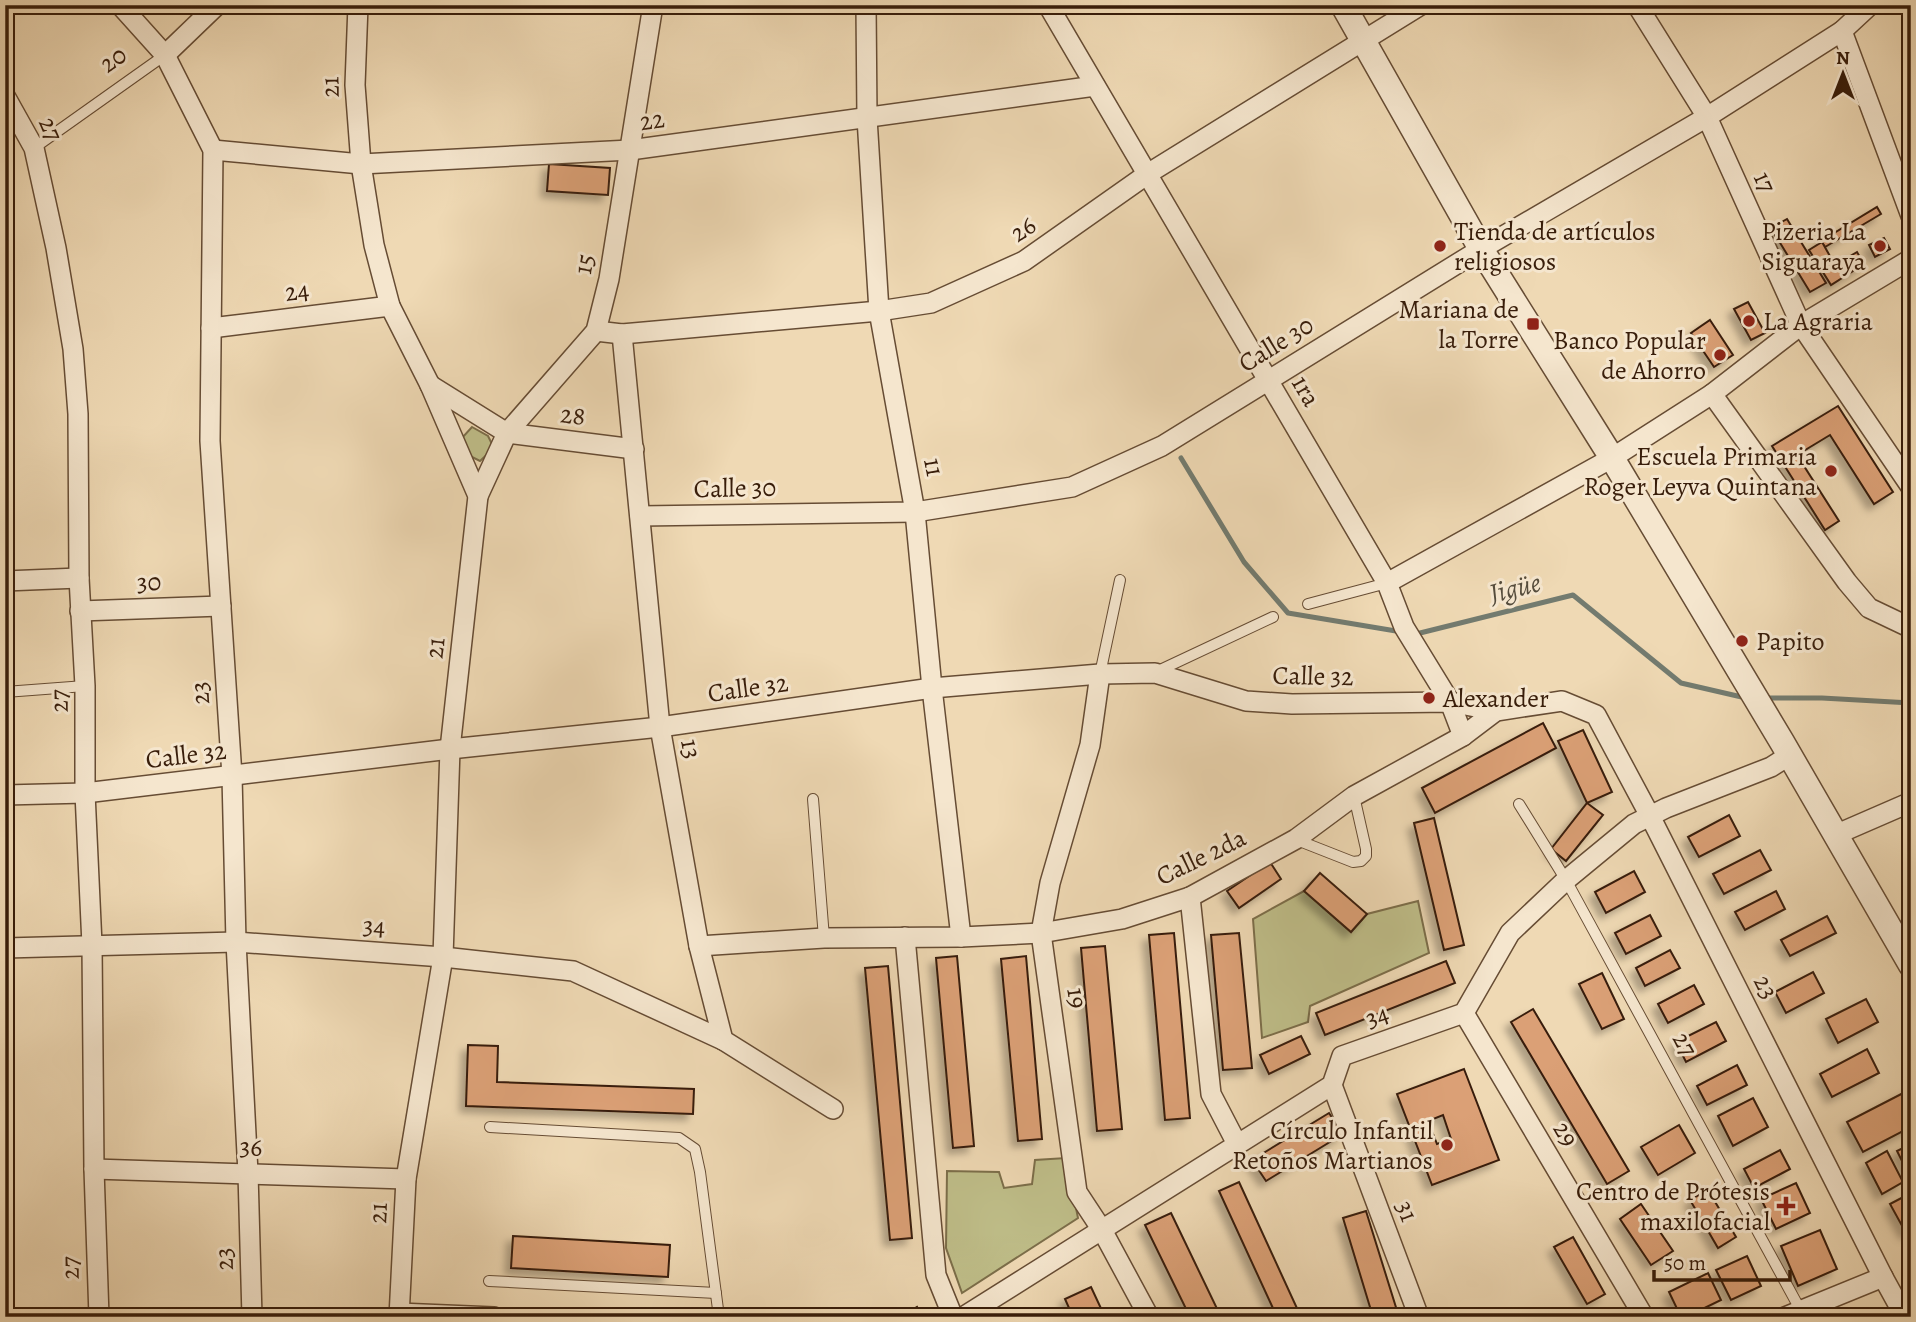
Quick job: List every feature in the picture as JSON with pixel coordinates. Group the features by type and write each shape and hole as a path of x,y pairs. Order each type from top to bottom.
{"street":[{"path":"120,5 165,55 213,150"},
{"name":"20","path":"165,55 217,5"},
{"name":"21","path":"358,5 355,85 361,164 374,245 390,306 430,385 478,496 450,749 443,957 406,1180 399,1315"},
{"name":"15","path":"478,496 507,433 596,331 610,279 653,5"},
{"name":"11","path":"866,5 867,118 879,311 915,512 961,937"},
{"name":"1ra","path":"1048,5 1149,173 1387,583 1409,635 1450,702 1463,736"},
{"path":"1343,5 1481,249 1612,458 1790,755 1911,965"},
{"name":"26","path":"596,331 622,334 879,311 931,303 1024,261 1149,173 1421,5"},
{"name":"17","path":"1637,5 1707,117 1801,325 1911,487"},
{"name":"Calle 30","path":"640,516 915,512 1072,487 1162,446 1481,249 1707,117 1842,32 1870,5"},
{"path":"1842,32 1911,216"},
{"name":"22","path":"213,150 361,164 630,150 1095,86"},
{"name":"27","path":"7,101 34,148 73,349 78,414 79,578 85,686 85,793 92,945 94,1169 99,1317"},
{"name":"23","path":"213,150 210,441 232,776 236,942 248,1173 252,1317"},
{"path":"1387,583 1612,458 1712,394 1801,325 1911,259"},
{"name":"24","path":"211,328 390,306"},
{"name":"13","path":"622,334 660,727 699,946 723,1040"},
{"path":"430,385 507,433"},
{"path":"1712,394 1847,583 1869,608 1911,628"},
{"name":"28","path":"507,433 634,449"},
{"path":"5,581 79,578"},
{"name":"30","path":"80,611 221,606"},
{"name":"Calle 32","path":"5,795 85,793 660,727 932,688 1100,674 1155,673 1246,701 1292,704 1450,702 1496,711"},
{"name":"19","path":"1100,674 1090,745 1050,883 1041,933 1077,1192 1102,1230 1149,1317"},
{"name":"23","path":"1562,701 1596,715 1905,1317"},
{"name":"Calle 2da","path":"824,938 961,937 1041,933 1122,919 1190,897 1296,839 1354,796 1463,736 1496,711 1562,701"},
{"path":"1464,1013 1510,933 1566,880 1634,824 1771,768 1790,755"},
{"path":"1835,835 1911,802"},
{"path":"1190,897 1211,1094 1237,1144"},
{"path":"905,937 936,1275 953,1317"},
{"path":"699,946 824,938"},
{"name":"34","path":"5,948 236,942 443,957 573,971 723,1040"},
{"name":"34","path":"1332,1085 1342,1056 1464,1013"},
{"name":"29","path":"1464,1013 1644,1317"},
{"path":"723,1040 833,1110"},
{"path":"963,1317 1332,1085"},
{"name":"31","path":"1332,1085 1419,1317"},
{"name":"36","path":"94,1169 406,1180"},
{"path":"1793,1314 1883,1277"},
{"path":"399,1315 494,1317"}],"lane":[{"name":"20","path":"34,148 165,55"},
{"path":"1100,674 1120,580"},
{"path":"1308,604 1387,583"},
{"path":"1155,673 1273,618"},
{"path":"5,692 85,686"},
{"path":"1296,839 1353,862 1361,861 1366,856 1366,849 1354,796"},
{"path":"813,799 824,938"},
{"name":"27","path":"1519,804 1566,880 1793,1314"},
{"path":"490,1127 679,1138 695,1149 719,1317"},
{"path":"489,1281 716,1293"}],"shaded area":[{"path":"472,427 488,436 494,448 480,461 464,453 461,439"},
{"path":"1304,891 1351,932 1367,914 1418,901 1429,953 1310,1006 1308,1022 1262,1038 1253,919"},
{"path":"1066,1158 1078,1218 962,1293 946,1248 947,1171 999,1172 1004,1188 1032,1184 1035,1160"}],"building":[{"path":"549,164 610,168 608,195 547,191"},
{"path":"1877,207 1881,214 1825,247 1821,241"},
{"path":"1787,219 1826,283 1810,292 1771,228"},
{"path":"1884,238 1890,249 1875,257 1869,245"},
{"path":"1822,242 1835,265 1857,252 1864,264 1831,285 1809,250"},
{"name":"La Agraria","path":"1748,302 1765,333 1751,340 1734,309"},
{"path":"1710,320 1733,355 1714,367 1691,333"},
{"path":"1838,406 1893,492 1874,504 1830,435 1797,455 1839,521 1825,530 1772,446"},
{"path":"1543,723 1556,748 1435,813 1422,788"},
{"path":"1583,730 1612,792 1587,803 1558,741"},
{"path":"1587,803 1603,815 1566,861 1551,849"},
{"path":"1729,815 1740,836 1699,857 1688,837"},
{"path":"1434,818 1464,945 1444,950 1414,823"},
{"path":"1760,850 1771,870 1724,894 1713,874"},
{"path":"1270,862 1281,879 1239,908 1227,891"},
{"path":"1634,871 1645,892 1606,913 1595,892"},
{"path":"1320,873 1367,914 1351,932 1304,891"},
{"path":"1776,891 1785,909 1745,930 1735,912"},
{"path":"1650,915 1661,936 1626,954 1615,933"},
{"path":"1827,916 1836,933 1790,956 1781,940"},
{"path":"1174,933 1190,1118 1165,1120 1149,935"},
{"path":"1239,933 1252,1068 1223,1070 1211,935"},
{"path":"1105,946 1122,1129 1097,1131 1081,948"},
{"path":"1670,950 1680,968 1645,986 1636,968"},
{"path":"957,956 974,1146 953,1148 936,958"},
{"path":"1026,956 1042,1139 1018,1141 1001,959"},
{"path":"1446,961 1455,983 1325,1035 1316,1013"},
{"path":"888,966 912,1238 890,1240 865,968"},
{"path":"1813,972 1824,993 1786,1013 1775,992"},
{"path":"1602,973 1624,1019 1602,1029 1579,984"},
{"path":"1694,985 1704,1004 1668,1023 1658,1004"},
{"path":"1866,999 1878,1022 1838,1043 1826,1019"},
{"path":"1533,1009 1629,1171 1607,1184 1511,1022"},
{"path":"1716,1022 1726,1041 1686,1062 1676,1042"},
{"path":"1301,1036 1310,1054 1269,1074 1260,1055"},
{"path":"468,1045 498,1046 497,1082 694,1089 693,1114 466,1106"},
{"path":"1867,1049 1879,1073 1832,1097 1820,1074"},
{"path":"1737,1065 1747,1085 1707,1105 1697,1086"},
{"path":"1464,1069 1499,1160 1432,1185 1397,1094","holes":["1443,1115 1451,1139 1437,1144 1428,1121"]},
{"path":"1911,1089 1911,1127 1863,1152 1847,1122"},
{"path":"1753,1098 1768,1127 1733,1146 1718,1116"},
{"path":"1329,1113 1343,1134 1266,1181 1252,1160"},
{"path":"1679,1125 1695,1153 1658,1175 1641,1147"},
{"path":"1911,1144 1911,1177 1910,1177 1897,1151"},
{"path":"1780,1150 1790,1169 1754,1188 1744,1169"},
{"path":"1887,1151 1903,1182 1882,1194 1866,1163"},
{"path":"1239,1182 1301,1317 1277,1317 1219,1191"},
{"name":"Centro de Prótesis maxilofacial","path":"1796,1183 1810,1213 1776,1229 1761,1199"},
{"path":"1708,1190 1736,1237 1718,1248 1690,1200"},
{"path":"1911,1193 1911,1231 1906,1233 1890,1204"},
{"path":"1641,1204 1673,1251 1651,1265 1620,1219"},
{"path":"1366,1211 1399,1317 1373,1317 1343,1218"},
{"path":"1171,1213 1221,1317 1190,1317 1145,1225"},
{"path":"1820,1230 1837,1269 1798,1286 1781,1246"},
{"path":"513,1236 670,1245 668,1277 511,1268"},
{"path":"1573,1237 1605,1294 1587,1304 1554,1247"},
{"path":"1747,1256 1761,1286 1731,1300 1716,1270"},
{"path":"1708,1273 1721,1300 1681,1317 1669,1292"},
{"path":"1091,1287 1105,1317 1073,1317 1065,1299"},
{"path":"917,1307 922,1317 901,1317"}],"waterway":[{"name":"Jigüe","path":"1181,458 1244,562 1288,613 1402,632"},
{"name":"Jigüe","path":"1416,634 1573,595 1681,683 1746,698"},
{"name":"Jigüe","path":"1763,698 1911,703"}],"place":[{"name":"Tienda de artículos religiosos","path":"1440,246"},
{"name":"Pizeria La Siguaraya","path":"1880,246"},
{"name":"La Agraria","path":"1749,321"},
{"name":"Mariana de la Torre","path":"1533,324"},
{"name":"Banco Popular de Ahorro","path":"1720,355"},
{"name":"Escuela Primaria Roger Leyva Quintana","path":"1831,471"},
{"name":"Papito","path":"1742,641"},
{"name":"Alexander","path":"1429,698"},
{"name":"Círculo Infantil Retoños Martianos","path":"1447,1145"},
{"name":"Centro de Prótesis maxilofacial","path":"1786,1206"}]}
